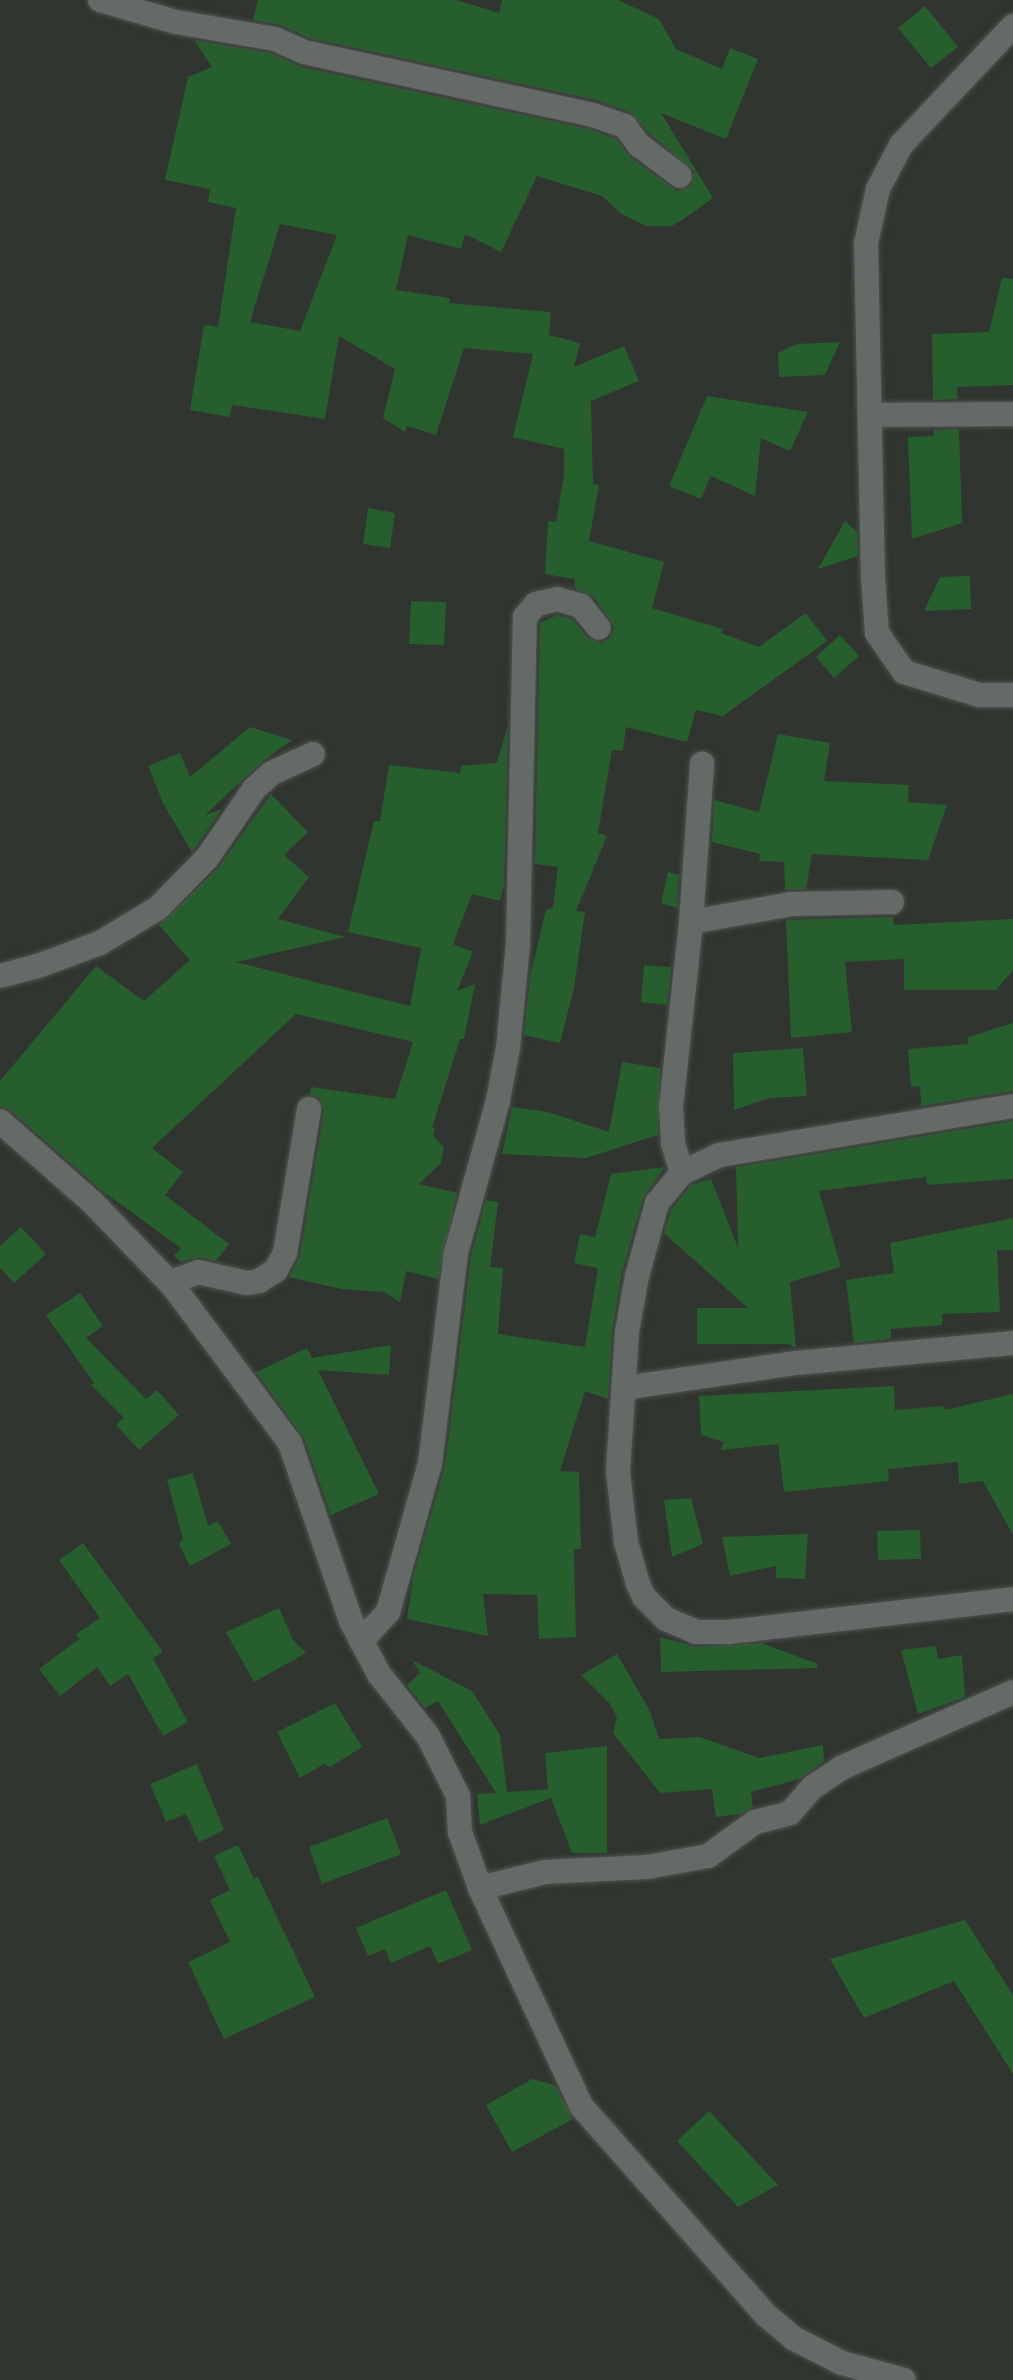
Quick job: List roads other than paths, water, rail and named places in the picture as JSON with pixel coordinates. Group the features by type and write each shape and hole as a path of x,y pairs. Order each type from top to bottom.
{"street":[{"path":"100,0 176,22 275,39 304,52 593,115 625,126 639,145 680,176"},
{"path":"1013,26 915,127 895,154 878,189 866,243 873,577 877,633 904,672 979,695 1013,695"},
{"path":"871,415 1013,414"},
{"path":"361,1641 388,1612 427,1476 437,1426 444,1339 456,1253 498,1100 508,1048 518,944 525,617 536,604 569,601 581,606 599,628"},
{"path":"0,976 100,943 158,908 207,858 254,789 272,773 313,754"},
{"path":"682,1173 673,1143 671,1107 691,922 702,763"},
{"path":"691,922 792,904 892,902"},
{"path":"1013,1106 719,1155 682,1173 663,1195 649,1221 627,1332 618,1472 626,1542 644,1597 666,1619 680,1627 713,1634 1013,1599"},
{"path":"173,1286 179,1279 198,1272 247,1283 259,1281 276,1270 285,1253 309,1109"},
{"path":"0,1121 94,1204 173,1286 290,1443 351,1621 379,1674 428,1736 458,1796 460,1832 480,1888 581,2106 653,2191 766,2315 793,2338 842,2363 904,2380"},
{"path":"624,1388 796,1363 1013,1343"},
{"path":"480,1888 545,1872 647,1867 708,1856 755,1822 790,1813 813,1787 841,1768 1013,1692"}]}
